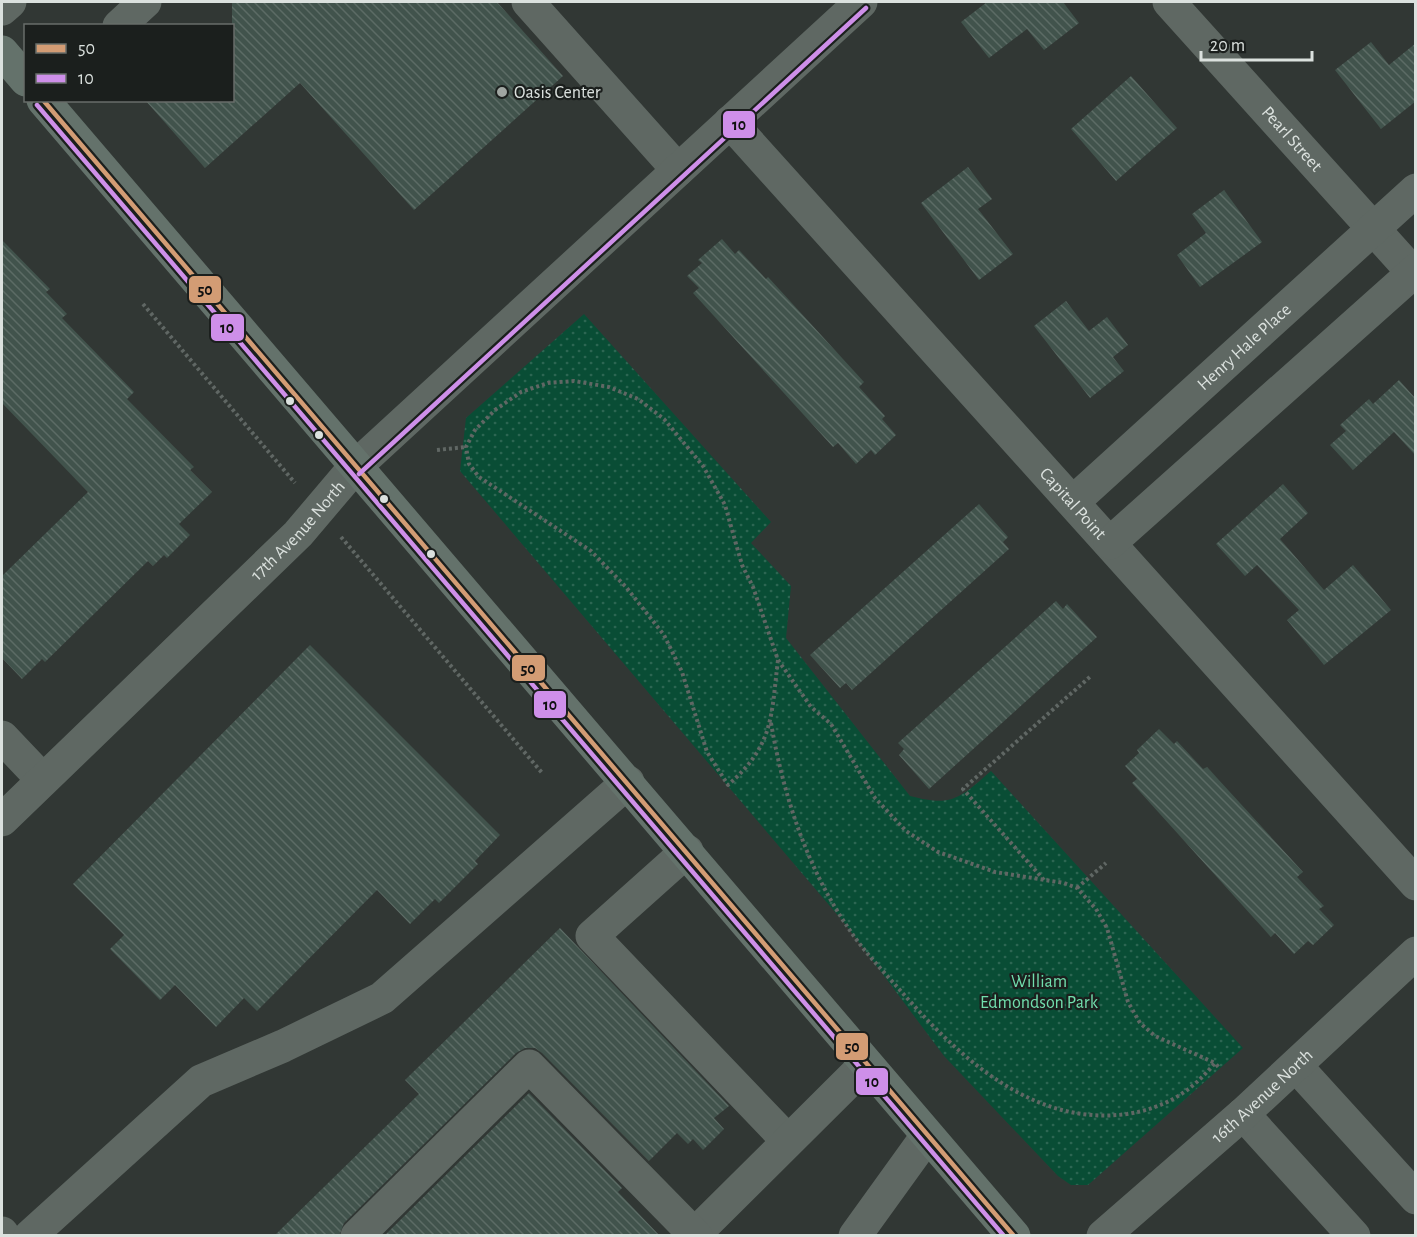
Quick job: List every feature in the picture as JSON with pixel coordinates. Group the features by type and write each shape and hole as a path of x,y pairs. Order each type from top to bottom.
{"main road":[{"path":"2,52 24,78"},
{"path":"45,102 354,468 628,782 1014,1236"}],"street":[{"path":"2,9 10,2"},
{"path":"121,24 145,2"},
{"path":"528,2 678,170"},
{"name":"17th Avenue North","path":"2,819 298,534 354,468 861,2"},
{"name":"Pearl Street","path":"1169,2 1371,229 1415,273"},
{"name":"Capital Point","path":"730,122 1416,884"},
{"name":"Henry Hale Place","path":"1073,502 1416,190"},
{"path":"1110,543 1415,273"},
{"path":"2,737 42,780"},
{"path":"30,1236 201,1082 283,1046 382,998 628,782"},
{"path":"687,851 592,936 787,1140"},
{"name":"16th Avenue North","path":"1103,1236 1243,1114 1416,953"},
{"path":"357,1236 529,1066 696,1235 787,1140 866,1064"},
{"path":"1296,1066 1416,1198"},
{"path":"1243,1114 1354,1236"},
{"path":"855,1236 927,1136"}],"path":[{"path":"143,304 543,774"},
{"path":"778,660 770,719 764,744 755,759 728,785 707,752 693,700 664,635 626,586 591,551 479,477 469,464 466,447 475,430 495,410 521,392 548,383 574,381 609,387 638,399 664,419 703,466 725,505 742,565 753,587 778,660 811,706 831,724 875,798 906,831 938,852 965,863 1023,879 1044,880 1077,888 1096,909 1107,928 1128,1002 1140,1023 1155,1036 1215,1063 1220,1069"},
{"path":"437,450 466,447"},
{"path":"1044,880 963,789 1092,675"},
{"path":"770,719 780,776 795,819 846,925 936,1031 981,1070 1031,1100 1068,1112 1110,1116 1143,1112 1173,1100 1197,1085 1215,1063"},
{"path":"1077,888 1106,863"}],"green space":[{"name":"William Edmondson Park","path":"584,314 771,522 751,543 791,586 786,638 910,796 936,801 954,798 971,788 991,771 1243,1048 1088,1185 1071,1185 1058,1176 944,1056 846,925 460,471 466,418"}],"building":[{"path":"232,2 497,2 563,76 414,210 300,83 205,168 147,102 234,102 234,24 232,24"},
{"path":"987,2 1063,2 1079,23 1044,50 1027,29 989,58 961,22"},
{"path":"1371,42 1389,65 1416,43 1416,101 1381,129 1335,70"},
{"path":"1131,76 1177,128 1116,181 1071,129"},
{"path":"968,167 992,199 978,209 1013,254 979,280 921,203"},
{"path":"1224,190 1262,242 1200,287 1177,255 1206,233 1192,214"},
{"path":"722,239 735,254 739,250 766,279 768,277 864,382 859,387 885,416 882,419 896,435 875,455 871,450 856,464 838,443 833,447 693,293 699,288 687,276 702,263 698,260"},
{"path":"2,240 50,289 46,292 67,314 62,318 134,392 127,399 194,467 190,470 212,492 179,524 190,535 167,558 164,555 153,566 148,561 45,662 42,659 22,679 2,658 2,576 88,492 2,403"},
{"path":"1066,301 1089,331 1107,317 1128,345 1113,357 1124,371 1090,398 1034,326"},
{"path":"1399,380 1416,399 1416,456 1394,432 1353,470 1330,445 1346,431 1340,425 1369,399 1373,404"},
{"path":"1283,484 1308,513 1280,539 1324,590 1353,565 1391,610 1324,665 1287,620 1299,610 1257,565 1245,576 1216,544"},
{"path":"979,504 1008,537 1003,542 1009,549 852,690 846,683 840,688 810,655"},
{"path":"1056,601 1063,609 1067,604 1097,637 929,789 899,755 904,749 898,743"},
{"path":"310,645 500,835 475,861 478,864 439,903 435,899 410,924 377,890 257,1011 244,998 216,1027 175,985 160,1000 110,949 124,935 73,884"},
{"path":"1159,729 1174,744 1177,741 1203,769 1207,767 1303,872 1297,877 1324,906 1319,909 1334,925 1313,945 1308,941 1294,954 1275,933 1271,937 1132,783 1137,779 1125,766 1139,753 1137,750"},
{"path":"560,928 729,1106 714,1118 724,1129 703,1150 693,1139 688,1144 677,1133 649,1161 542,1053 535,1048 525,1048 516,1053 344,1223 339,1236 274,1236 419,1094 405,1080"},
{"path":"529,1093 622,1188 618,1192 660,1236 384,1236"}],"transit line":[{"name":"10","path":"359,474 866,8"},
{"name":"50","path":"45,102 1014,1236"},
{"name":"10","path":"37,105 1004,1236"}],"place":[{"name":"Oasis Center","path":"502,92"}]}
